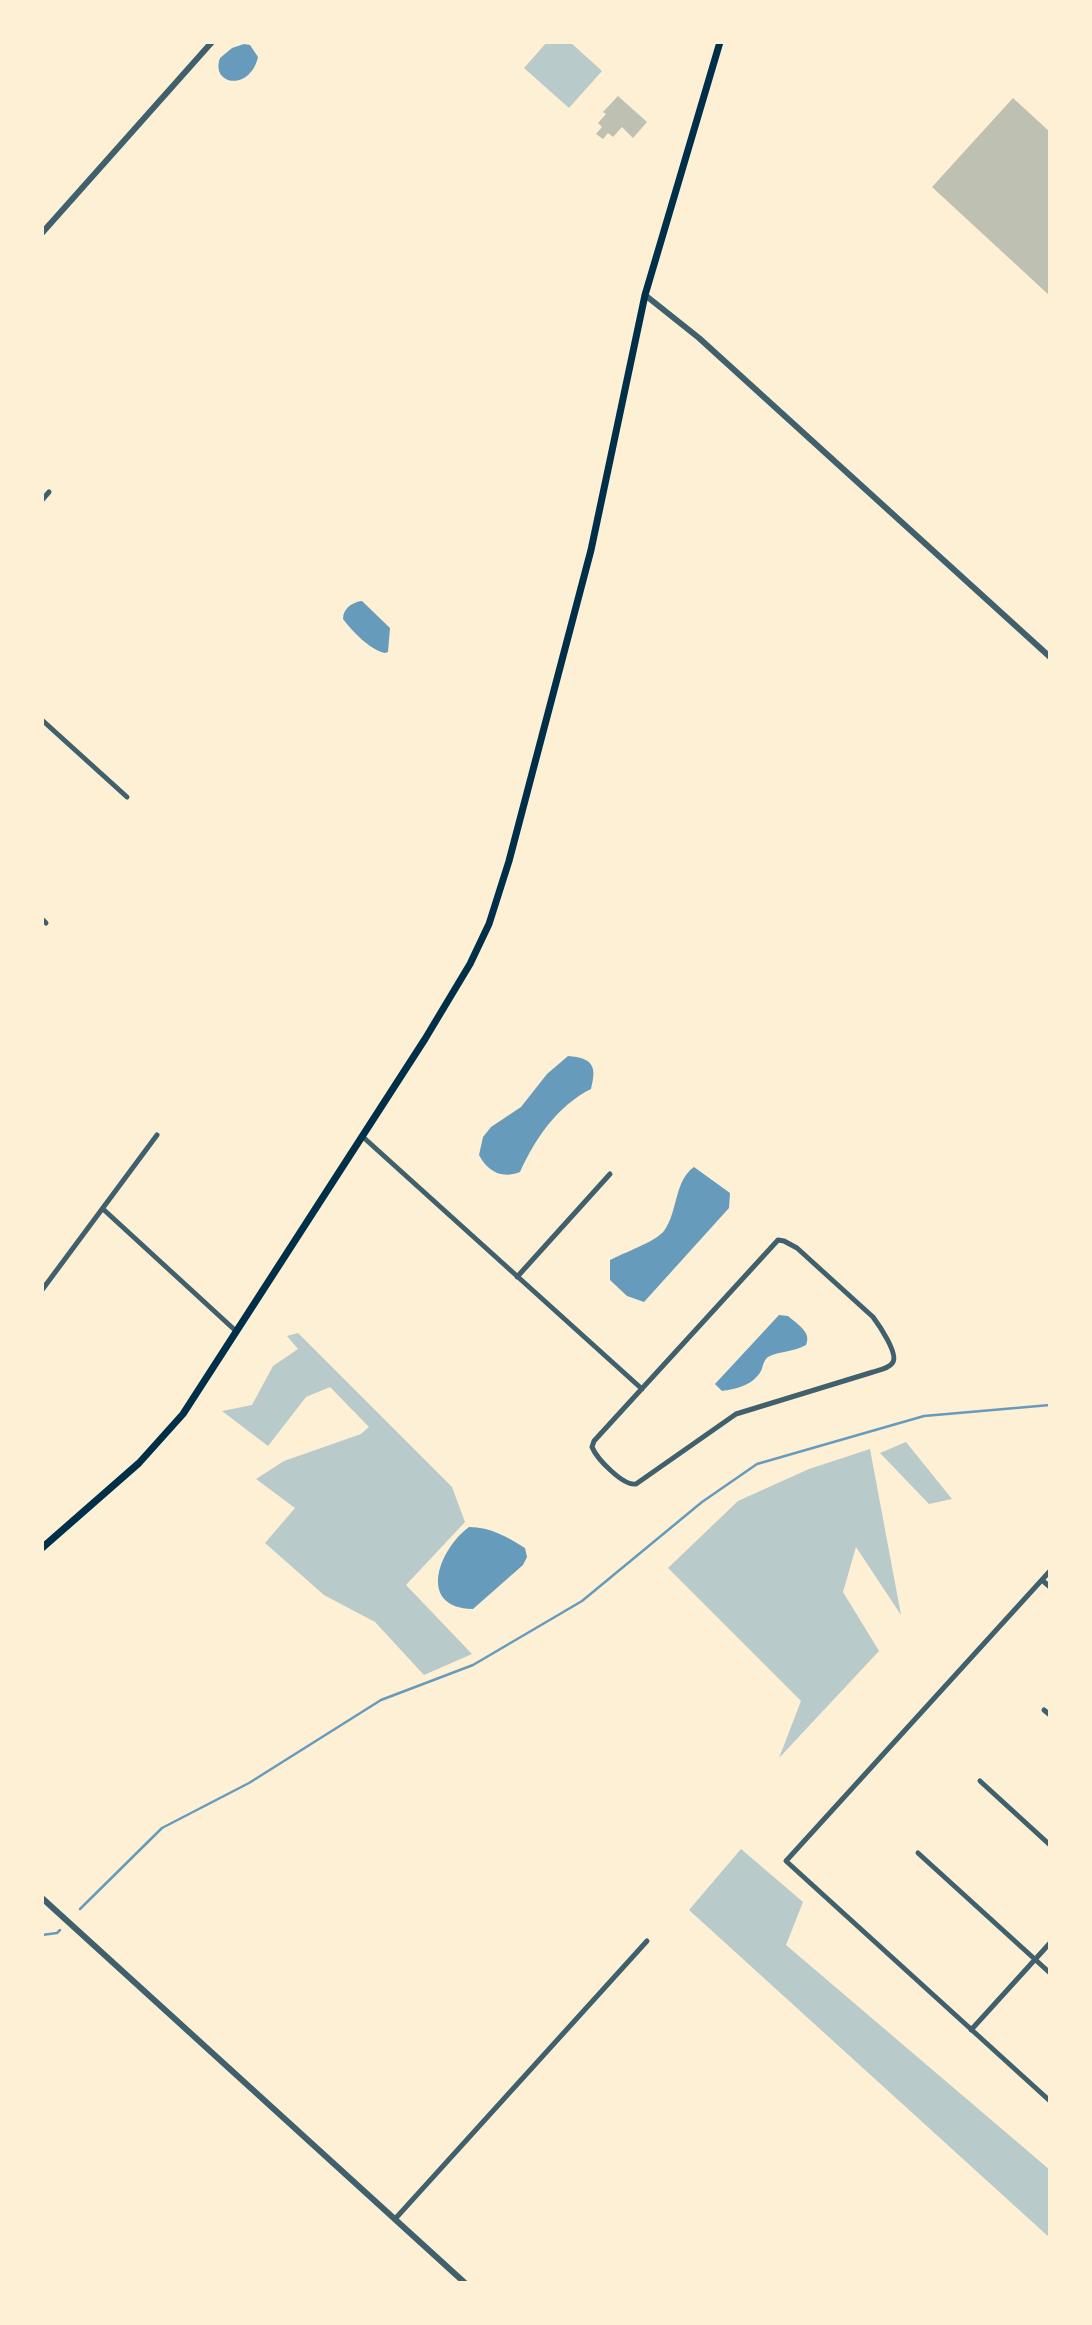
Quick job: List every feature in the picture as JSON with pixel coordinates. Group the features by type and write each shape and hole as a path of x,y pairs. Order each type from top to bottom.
{"main road":[{"path":"42,1548 155,1448 183,1414 363,1137 470,964 489,924 592,550 645,295 720,42"}],"street":[{"path":"42,233 212,42"},
{"path":"645,295 699,338 1050,657"},
{"path":"42,500 49,492"},
{"path":"42,720 127,797"},
{"path":"42,1290 157,1135"},
{"path":"363,1137 642,1390"},
{"path":"517,1278 610,1174"},
{"path":"103,1209 237,1332"},
{"path":"778,1240 797,1248 873,1317 883,1331 894,1356 890,1366 736,1414 636,1484 630,1485 596,1455 592,1447 594,1441 642,1390 778,1240"},
{"path":"1050,1572 786,1861 1050,2101"},
{"path":"1042,1580 1050,1587"},
{"path":"1044,1710 1050,1715"},
{"path":"980,1781 1050,1844"},
{"path":"918,1853 1050,1973"},
{"path":"42,1898 465,2283"},
{"path":"395,2219 647,1941"},
{"path":"971,2030 1050,1943"}],"shaded area":[{"path":"547,42 570,42 602,71 569,108 524,68"},
{"path":"298,1333 452,1487 465,1522 406,1585 472,1654 424,1675 375,1622 324,1595 265,1543 295,1508 256,1479 284,1461 361,1434 369,1427 330,1387 306,1397 268,1446 222,1411 252,1405 273,1366 298,1349 287,1336"},
{"path":"906,1442 952,1499 929,1504 880,1453"},
{"path":"870,1449 901,1615 856,1547 843,1592 879,1651 779,1758 801,1701 668,1568 738,1501 809,1469"},
{"path":"741,1849 803,1902 786,1945 1050,2170 1050,2238 689,1910"}],"water":[{"path":"250,45 258,57 254,68 240,80 226,79 218,67 220,58 232,48"},
{"path":"362,601 390,628 388,652 379,651 367,644 343,619 349,606"},
{"path":"568,1056 583,1059 591,1065 591,1089 579,1096 548,1124 520,1172 507,1175 491,1170 479,1155 483,1137 491,1127 521,1107 547,1074"},
{"path":"694,1167 730,1193 729,1208 644,1302 627,1296 610,1280 610,1260 664,1231 672,1215 679,1188"},
{"path":"779,1315 788,1316 803,1329 807,1336 806,1345 768,1357 754,1380 722,1391 715,1384"},
{"path":"469,1527 492,1531 505,1537 525,1548 527,1557 523,1565 473,1609 455,1606 444,1599 439,1589 438,1576 449,1549"}],"building":[{"path":"618,96 647,122 633,138 622,127 613,137 608,133 603,139 596,134 602,127 598,123 606,114 603,112"},
{"path":"1013,98 1050,132 1050,296 932,187"}],"waterway":[{"path":"80,1909 162,1828 249,1783 381,1700 473,1665 582,1601 702,1502 757,1464 924,1416 1050,1405"},
{"path":"42,1935 60,1930"}]}
